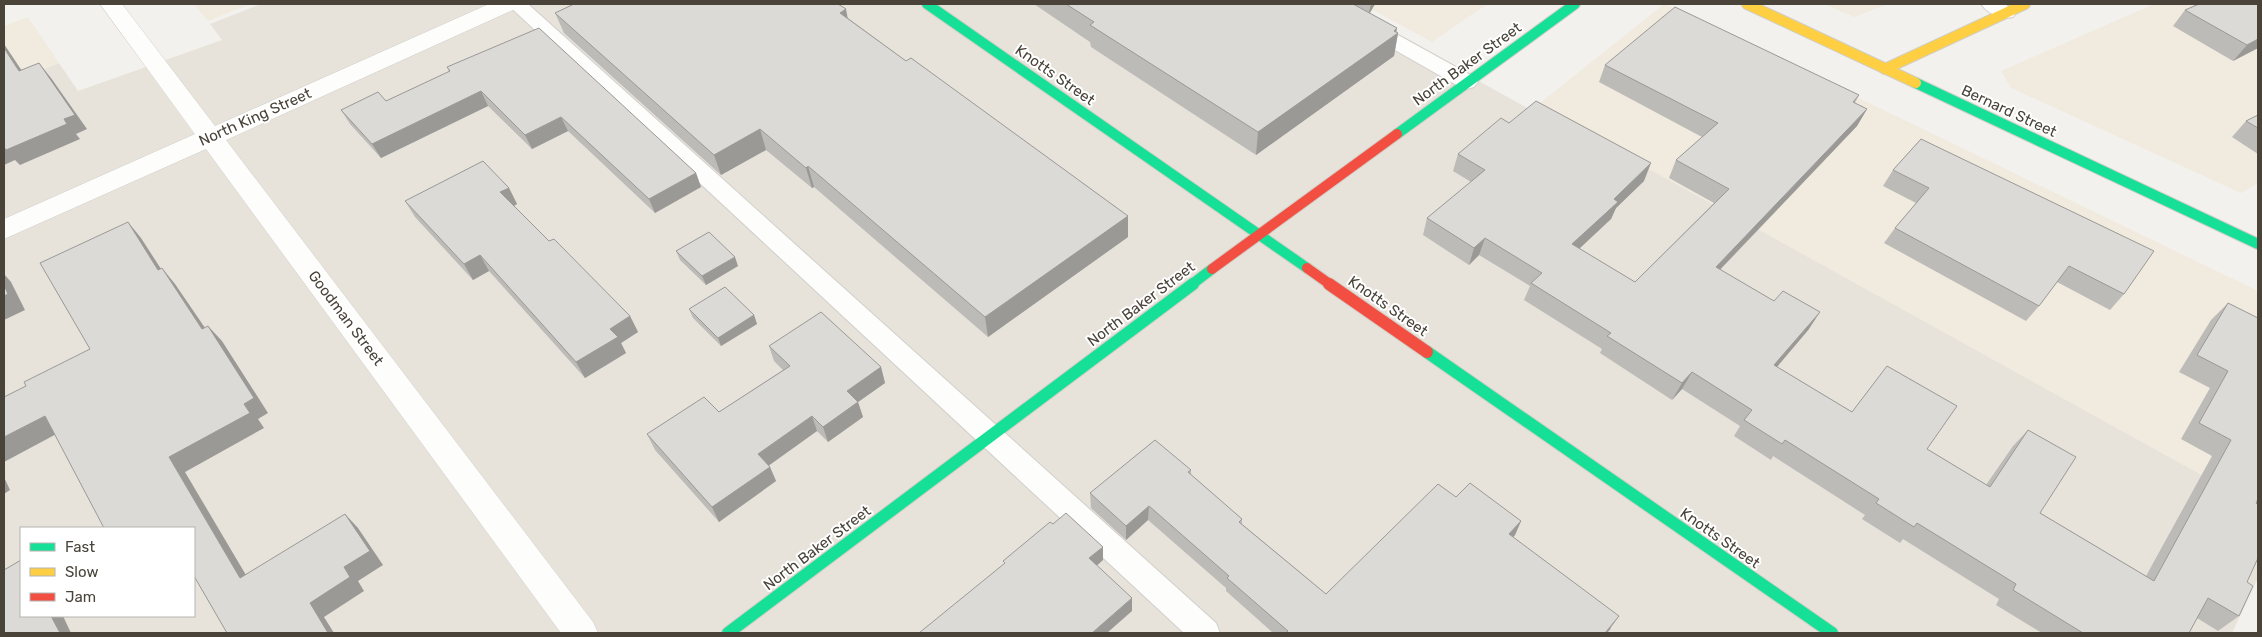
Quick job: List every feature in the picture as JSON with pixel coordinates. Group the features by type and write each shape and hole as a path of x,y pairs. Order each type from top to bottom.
{"street":[{"name":"Goodman Street","path":"111,4 581,633"},
{"name":"North King Street","path":"4,230 507,4"},
{"name":"Knotts Street","path":"927,4 1832,633"},
{"name":"North Baker Street","path":"728,633 1258,235 1575,4"},
{"name":"Bernard Street","path":"1747,4 2258,244"},
{"path":"1885,69 1998,8 2025,4"}],"lane":[{"path":"517,4 1205,633"},
{"path":"1328,4 1467,82"}],"shaded area":[{"path":"194,4 250,4 208,21"},
{"path":"261,4 1340,4 1619,159 1624,155 2258,506 2258,578 2232,633 4,633 4,85 59,63 78,91 222,40 210,24"},
{"path":"1362,4 1487,4 1432,42"},
{"path":"1664,4 2258,291 2258,506 1624,155 1531,110"},
{"path":"1824,4 1888,4 1854,17"},
{"path":"2154,4 2258,4 2258,183 2241,193 2011,88 2001,71"},
{"path":"28,17 59,63 4,85 4,26"}],"building":[{"path":"574,4 838,4 846,9 840,13 906,61 911,58 1128,216 985,317 808,166 806,168 760,129 714,155 555,13"},
{"path":"1066,4 1353,4 1397,28 1394,31 1398,33 1258,132 1090,25 1094,22"},
{"path":"2199,4 2258,4 2258,39 2247,45 2185,10"},
{"path":"1675,7 1859,95 1853,102 1867,109 1716,267 1774,301 1783,291 1820,312 1774,365 1852,412 1887,366 1957,406 1927,449 1990,487 2028,430 2076,457 2040,513 2154,581 2231,440 2199,423 2228,371 2197,355 2228,303 2258,318 2258,499 2256,503 2258,505 2258,558 2247,582 2253,586 2239,616 2208,598 2189,633 2083,633 2013,590 2016,584 1917,523 1914,527 1876,503 1879,499 1785,440 1782,444 1744,420 1752,410 1692,372 1682,383 1607,336 1611,333 1531,283 1542,273 1485,238 1474,248 1427,218 1485,170 1458,154 1501,118 1509,123 1536,101 1651,163 1614,199 1618,202 1572,244 1635,282 1729,189 1676,160 1718,123 1605,65"},
{"path":"539,28 696,173 649,199 561,117 525,135 481,91 372,144 341,110 378,92 386,101 450,71 447,67"},
{"path":"4,48 19,71 39,63 75,115 64,119 67,124 6,150 4,147"},
{"path":"2258,115 2258,128 2246,121"},
{"path":"1921,139 2154,251 2124,294 2069,266 2039,306 1895,228 1929,188 1893,170"},
{"path":"483,161 509,188 500,192 549,241 554,239 630,316 610,329 618,337 576,362 480,255 464,264 405,201"},
{"path":"128,222 158,270 162,268 202,329 208,326 254,398 244,404 250,413 169,457 240,578 345,514 370,551 344,567 350,577 310,603 328,633 227,633 195,578 195,527 103,527 45,416 4,437 4,397 26,386 24,382 90,349 40,263"},
{"path":"709,232 735,257 702,276 676,251"},
{"path":"4,285 8,294 4,296"},
{"path":"725,287 754,315 718,338 689,309"},
{"path":"821,312 881,367 847,391 858,402 823,427 812,416 758,454 770,467 712,507 647,434 704,397 719,412 790,366 769,346"},
{"path":"1155,440 1191,470 1188,472 1242,519 1239,522 1326,594 1438,484 1456,497 1470,483 1521,521 1509,534 1619,616 1605,633 1286,633 1288,631 1227,578 1229,576 1149,506 1126,526 1090,493"},
{"path":"1066,513 1103,547 1089,558 1132,598 1092,633 919,633 1005,563 1003,561 1050,522 1053,524"},
{"path":"20,561 20,617 52,617 60,633 4,633 4,570"}],"traffic: fast":[{"path":"927,4 1307,268"},
{"path":"1397,134 1575,4"},
{"path":"1916,83 2258,244"},
{"path":"728,633 1212,269"},
{"path":"1427,352 1832,633"}],"traffic: slow":[{"path":"1747,4 1916,83"},
{"path":"1885,69 2025,4"}],"traffic: jam":[{"path":"1212,269 1397,134"},
{"path":"1307,268 1427,352"}]}
